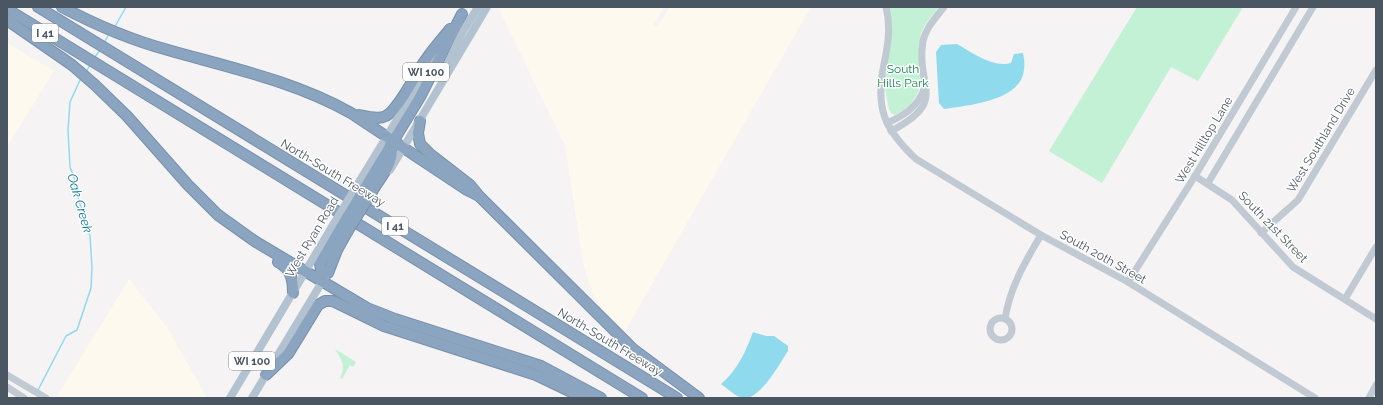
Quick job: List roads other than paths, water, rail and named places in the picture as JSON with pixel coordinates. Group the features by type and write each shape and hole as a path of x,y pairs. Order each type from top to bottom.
{"highway":[{"name":"North-South Freeway","path":"38,7 677,398"},
{"path":"62,7 97,25 129,38 292,86 333,102 390,141 467,190 479,196"},
{"name":"I 41","path":"7,9 642,398"},
{"path":"351,113 369,118 381,118 387,116 395,108 426,58 464,11"},
{"path":"325,278 337,250 343,230 369,187 391,159 390,141 420,97 464,11"},
{"path":"7,20 72,65 95,85 127,116 188,185 237,234 288,269 293,284 293,293"},
{"path":"420,120 418,133 420,144 430,154 470,185 479,196 633,349 699,398"},
{"path":"226,222 305,272 325,278 367,308 402,322 540,366 601,398"},
{"path":"266,374 288,354 318,305 325,301 333,301 384,326 536,375 584,398"}],"main road":[{"path":"437,91 462,33 478,7"},
{"name":"West Ryan Road","path":"369,187 403,148 487,7"},
{"name":"West Ryan Road","path":"230,398 305,272 343,230 369,187 390,141"},
{"name":"WI 100","path":"252,398 325,278"}],"street":[{"path":"886,7 889,37 880,96 888,127 916,116 924,104 927,92 923,57 923,40 929,27 944,7"},
{"name":"West Hilltop Lane","path":"1128,282 1196,176 1296,7"},
{"name":"West Hilltop Lane","path":"1208,183 1313,7"},
{"name":"West Southland Drive","path":"1261,233 1298,200 1376,70"},
{"name":"South 20th Street","path":"888,127 916,159 1041,235 1128,282 1315,398"},
{"name":"South 21st Street","path":"1196,176 1232,200 1292,267 1345,299 1376,320"},
{"path":"1005,319 1016,281 1041,235"},
{"path":"1345,299 1376,247"},
{"path":"7,375 44,397"},
{"path":"1368,398 1376,385"},
{"path":"7,387 24,398"}],"water":[{"path":"957,44 990,62 1004,64 1011,63 1014,54 1023,53 1024,67 1021,80 1014,88 1004,95 992,100 944,109 939,103 936,52 941,45"},
{"path":"753,332 766,336 774,336 788,346 788,351 762,388 749,398 742,398 721,384 736,367"}],"waterway":[{"name":"Oak Creek","path":"114,28 126,7"},
{"name":"Oak Creek","path":"104,43 109,34"},
{"name":"Oak Creek","path":"94,58 100,50"},
{"name":"Oak Creek","path":"86,72 90,65"},
{"name":"Oak Creek","path":"38,390 66,336 77,330 91,288 92,267 90,236 70,167 68,130 70,102 81,78"}],"park label":[{"name":"South Hills Park","path":"903,76"}]}
